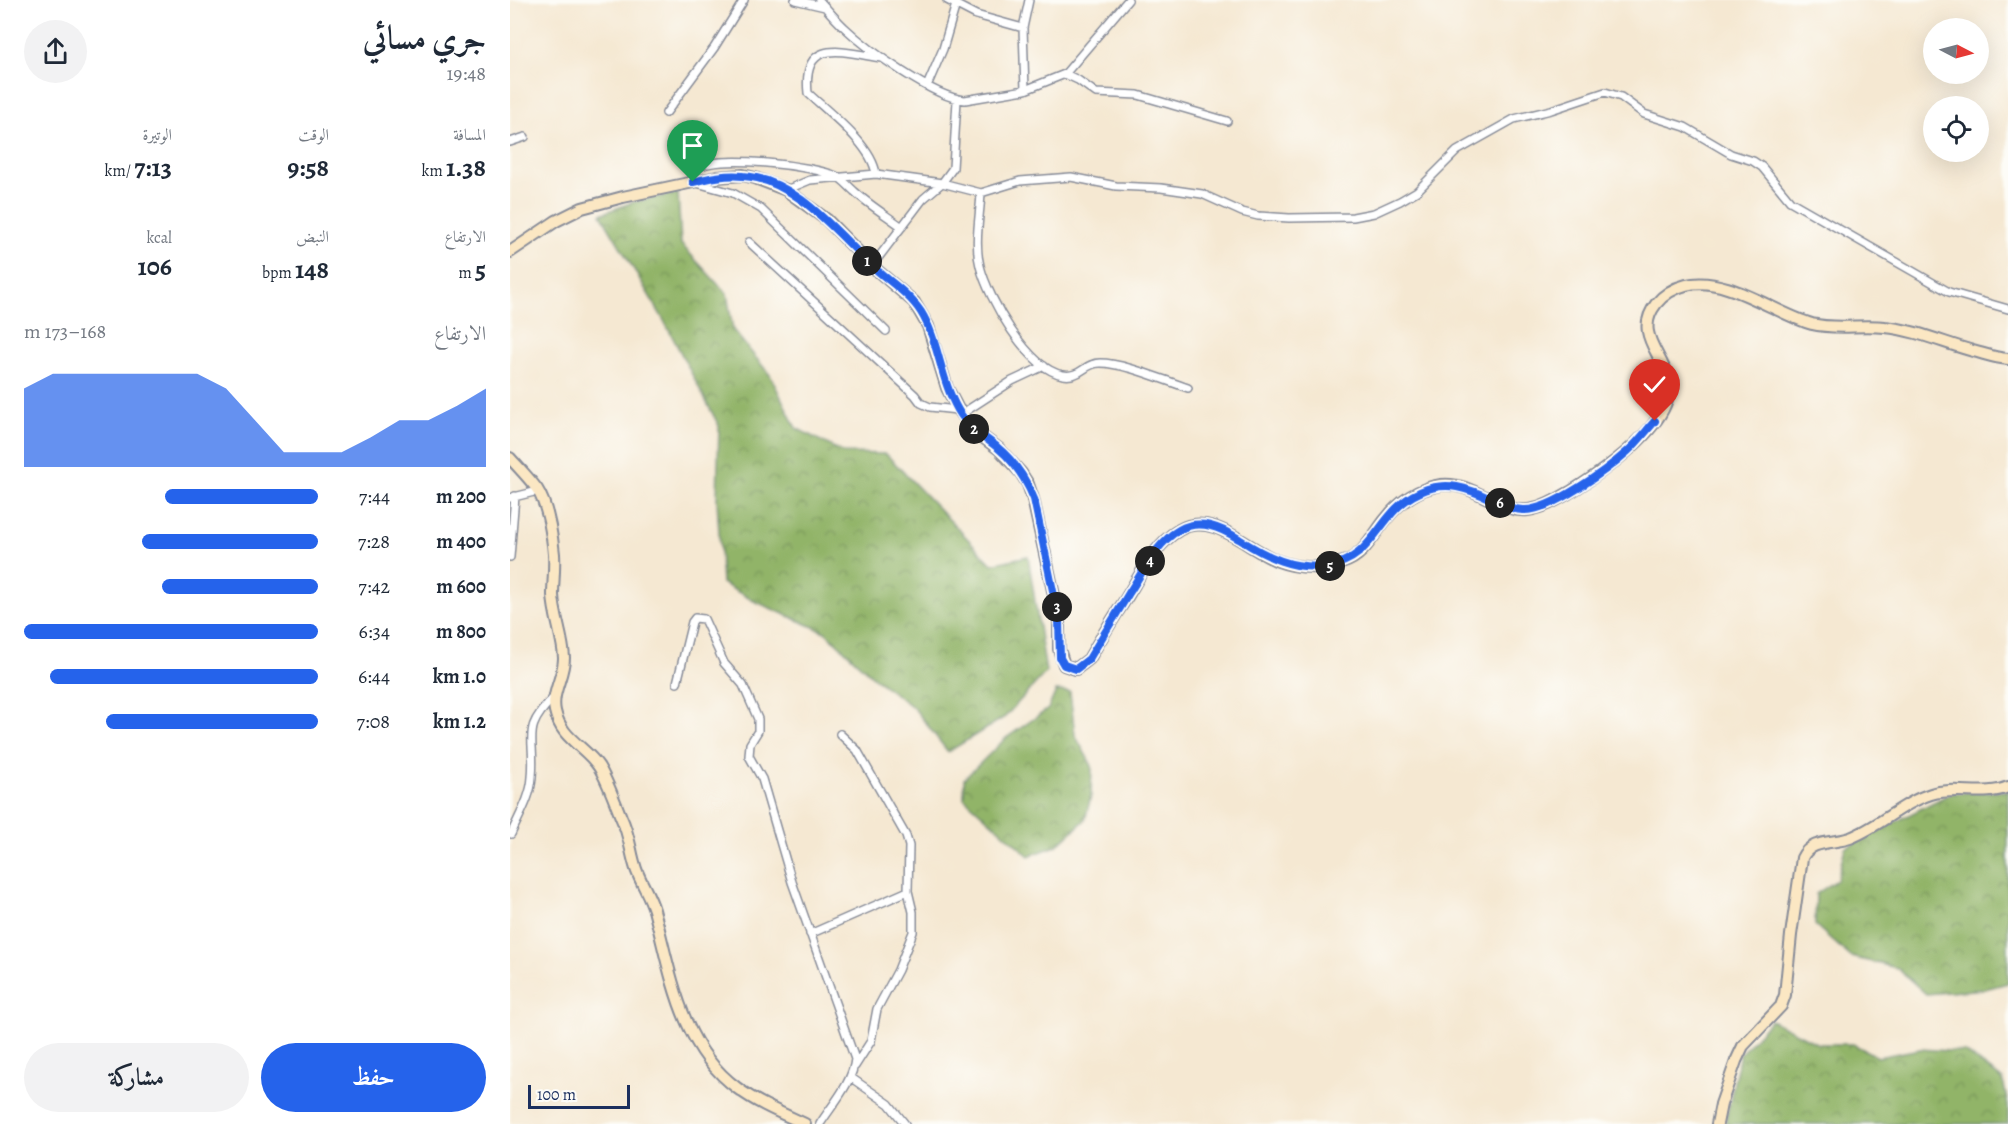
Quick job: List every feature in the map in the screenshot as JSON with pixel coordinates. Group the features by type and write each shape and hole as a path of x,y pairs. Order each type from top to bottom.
{"main road":[{"path":"510,252 551,224 582,208 717,177 743,176 767,181 786,190 827,220 872,266 914,302 928,327 947,388 958,411 1022,473 1034,499 1059,620 1060,658 1064,665 1076,669 1089,659 1154,554 1180,529 1200,524 1211,525 1264,555 1288,565 1331,566 1353,559 1363,551 1399,506 1432,487 1454,485 1466,488 1524,511 1556,500 1595,477 1629,450 1655,421 1667,401 1669,381 1661,358 1649,339 1648,317 1662,298 1685,285 1698,283 1724,287 1815,325 1884,327 1916,333 1993,357 2008,359"},
{"path":"510,458 538,491 544,505 554,555 553,595 564,659 554,710 559,724 569,739 598,767 626,826 631,839 636,868 654,911 667,967 681,1010 696,1041 715,1067 735,1087 805,1124"},
{"path":"1717,1124 1721,1104 1743,1046 1781,1006 1785,995 1791,935 1806,851 1811,846 1849,838 1931,794 1944,791 1993,790 2008,787"}],"street":[{"path":"666,113 714,48 744,0"},
{"path":"795,0 825,7"},
{"path":"819,0 844,27 883,58 927,86 957,100 1025,90 1065,74 1128,0"},
{"path":"947,0 976,15 1023,28"},
{"path":"1025,90 1023,28 1029,0"},
{"path":"927,86 943,50 956,4"},
{"path":"876,174 874,164 867,152 808,93 807,76 810,63 820,53 831,52 883,58"},
{"path":"1065,74 1096,93 1138,95 1227,121"},
{"path":"786,190 810,180 876,174 942,183 981,193 1020,180 1071,177 1116,186 1161,188 1202,194 1242,212 1258,216 1353,217 1374,213 1400,201 1417,190 1457,151 1514,119 1551,110 1605,92 1621,98 1644,114 1685,127 1731,154 1753,161 1762,167 1791,201 1949,292 2008,309"},
{"path":"872,266 923,199 942,183 952,168 957,100"},
{"path":"510,142 525,137"},
{"path":"886,332 761,209 734,193 693,182 693,174 697,168 707,163 746,161 825,171 840,177 854,192 902,227"},
{"path":"981,193 978,246 980,265 994,302 1015,336 1044,366 1065,375 1077,375 1092,363 1102,363 1130,369 1188,388"},
{"path":"748,242 921,403 930,407 958,411 970,409 1012,381 1044,366"},
{"path":"510,557 513,497 538,491"},
{"path":"677,683 692,622 695,618 704,619 724,663 743,685 758,718 758,731 750,744 749,756 762,779 792,882 855,1059 854,1068"},
{"path":"511,834 529,791 532,777 533,722 540,711 555,697"},
{"path":"820,1124 872,1041 877,1010 898,970 913,932 913,912 908,891 909,846 906,836 857,750 840,734"},
{"path":"810,934 908,891"},
{"path":"850,1077 889,1104 905,1124"}],"green space":[{"path":"678,193 681,244 727,294 733,330 770,375 796,428 844,453 886,454 992,564 1028,556 1046,672 1005,717 948,752 914,708 874,678 825,632 754,601 722,583 717,500 719,426 662,317 601,214 633,202"},
{"path":"1056,691 1070,692 1075,735 1092,766 1091,796 1085,820 1056,846 1029,856 964,798 964,779 1006,738 1048,709"},
{"path":"2008,791 2008,983 1985,989 1926,994 1897,968 1851,957 1815,925 1816,894 1837,880 1845,848 1951,793"},
{"path":"1771,1020 1818,1044 1853,1044 1878,1057 1920,1049 1965,1052 2003,1080 2008,1106 2008,1124 1725,1124 1740,1054"}],"route":[{"path":"693,182 717,177 743,176 767,181 786,190 827,220 872,266 914,302 928,327 947,388 958,411 984,438 999,449 1022,473 1028,484 1034,499 1059,620 1060,658 1064,665 1070,668 1076,669 1089,659 1154,554 1180,529 1200,524 1211,525 1264,555 1288,565 1331,566 1353,559 1363,551 1399,506 1432,487 1454,485 1466,488 1524,511 1556,500 1595,477 1629,450 1655,421"}]}
